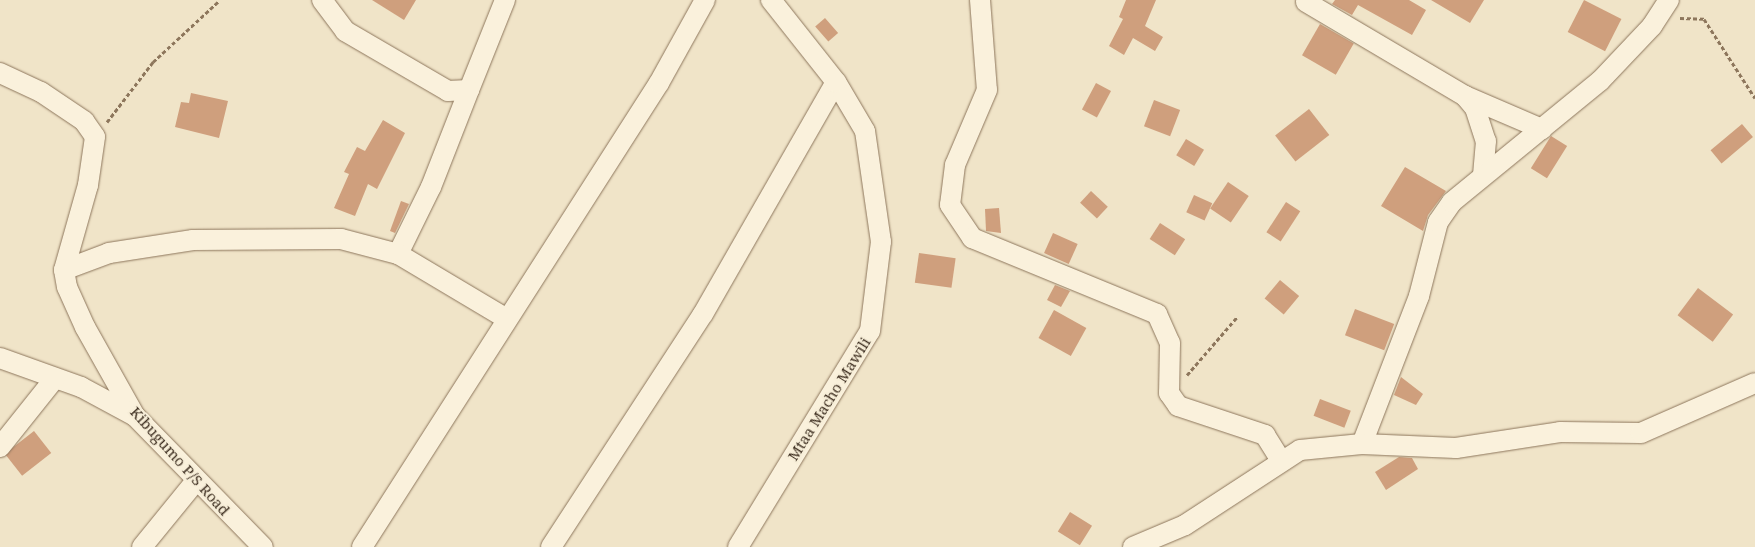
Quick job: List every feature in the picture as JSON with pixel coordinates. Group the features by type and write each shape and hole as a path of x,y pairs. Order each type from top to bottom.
{"street":[{"path":"322,0 345,31 383,57 448,91 469,90"},
{"path":"398,254 431,187 505,0"},
{"path":"362,547 659,83 705,0"},
{"name":"Mtaa Macho Mawili","path":"738,547 870,331 881,242 874,173 865,131 836,82 772,0"},
{"path":"980,0 987,90 955,165 950,205 972,238 1157,314 1170,343 1168,393 1178,406 1264,435 1280,461"},
{"path":"1362,444 1419,296 1438,222 1452,202 1483,173 1542,129 1600,81 1654,22 1669,0"},
{"path":"1306,2 1465,96 1542,129"},
{"path":"0,73 48,97 84,121 95,137 88,185 64,270"},
{"path":"551,547 703,314 836,82"},
{"path":"1465,96 1475,108 1486,141 1483,173"},
{"path":"64,270 109,253 193,240 341,239 398,254 507,319"},
{"name":"Kibugumo P/S Road","path":"64,270 85,327 135,416 195,482 263,547"},
{"path":"0,358 55,378 135,416"},
{"path":"0,447 55,378"},
{"path":"1133,547 1185,526 1280,461 1300,450 1362,444 1456,448 1560,432 1641,433 1755,383"},
{"path":"142,547 195,482"}],"path":[{"path":"95,137 153,62 220,0"},
{"path":"1654,22 1692,16 1704,19 1743,73 1755,98"},
{"path":"1168,393 1203,360 1236,317"}],"building":[{"path":"372,0 416,0 404,20"},
{"path":"1126,0 1156,0 1145,26 1163,37 1155,51 1133,38 1124,55 1109,46 1123,19 1119,17"},
{"path":"1335,0 1409,0 1426,10 1412,35 1358,5 1352,15 1332,4"},
{"path":"1431,0 1484,0 1470,23"},
{"path":"1584,0 1621,19 1605,51 1568,32"},
{"path":"825,18 838,33 828,42 815,27"},
{"path":"1320,24 1354,44 1336,75 1302,55"},
{"path":"1096,83 1111,91 1097,117 1082,109"},
{"path":"191,93 228,101 219,138 175,127 181,102 189,103"},
{"path":"1154,100 1180,110 1170,136 1144,126"},
{"path":"1309,109 1329,135 1295,161 1275,135"},
{"path":"383,120 405,133 377,189 368,184 355,216 334,208 349,174 344,172 357,147 365,151"},
{"path":"1742,124 1753,137 1722,163 1711,150"},
{"path":"1551,136 1567,146 1547,178 1531,168"},
{"path":"1186,139 1204,150 1194,166 1176,155"},
{"path":"1405,167 1446,191 1428,215 1423,231 1381,206"},
{"path":"1228,182 1249,196 1231,223 1210,209"},
{"path":"1091,191 1108,207 1097,218 1080,203"},
{"path":"1194,195 1212,203 1205,220 1186,212"},
{"path":"401,201 409,204 395,233 390,231"},
{"path":"1286,202 1300,211 1281,241 1266,232"},
{"path":"999,208 1001,233 986,231 985,209"},
{"path":"1160,223 1185,239 1175,255 1150,239"},
{"path":"1053,233 1078,244 1069,264 1044,253"},
{"path":"919,253 956,258 951,288 915,283"},
{"path":"1280,280 1299,296 1284,314 1265,298"},
{"path":"1055,285 1070,291 1061,307 1047,300"},
{"path":"1698,288 1733,314 1713,342 1678,315"},
{"path":"1355,309 1394,324 1384,350 1345,335"},
{"path":"1054,310 1086,328 1071,356 1038,338"},
{"path":"1401,377 1423,394 1416,405 1394,395"},
{"path":"1320,399 1351,411 1344,428 1314,416"},
{"path":"34,431 51,453 22,476 5,454"},
{"path":"1399,457 1412,458 1418,469 1386,490 1375,472"},
{"path":"1070,512 1092,526 1080,545 1058,532"}]}
